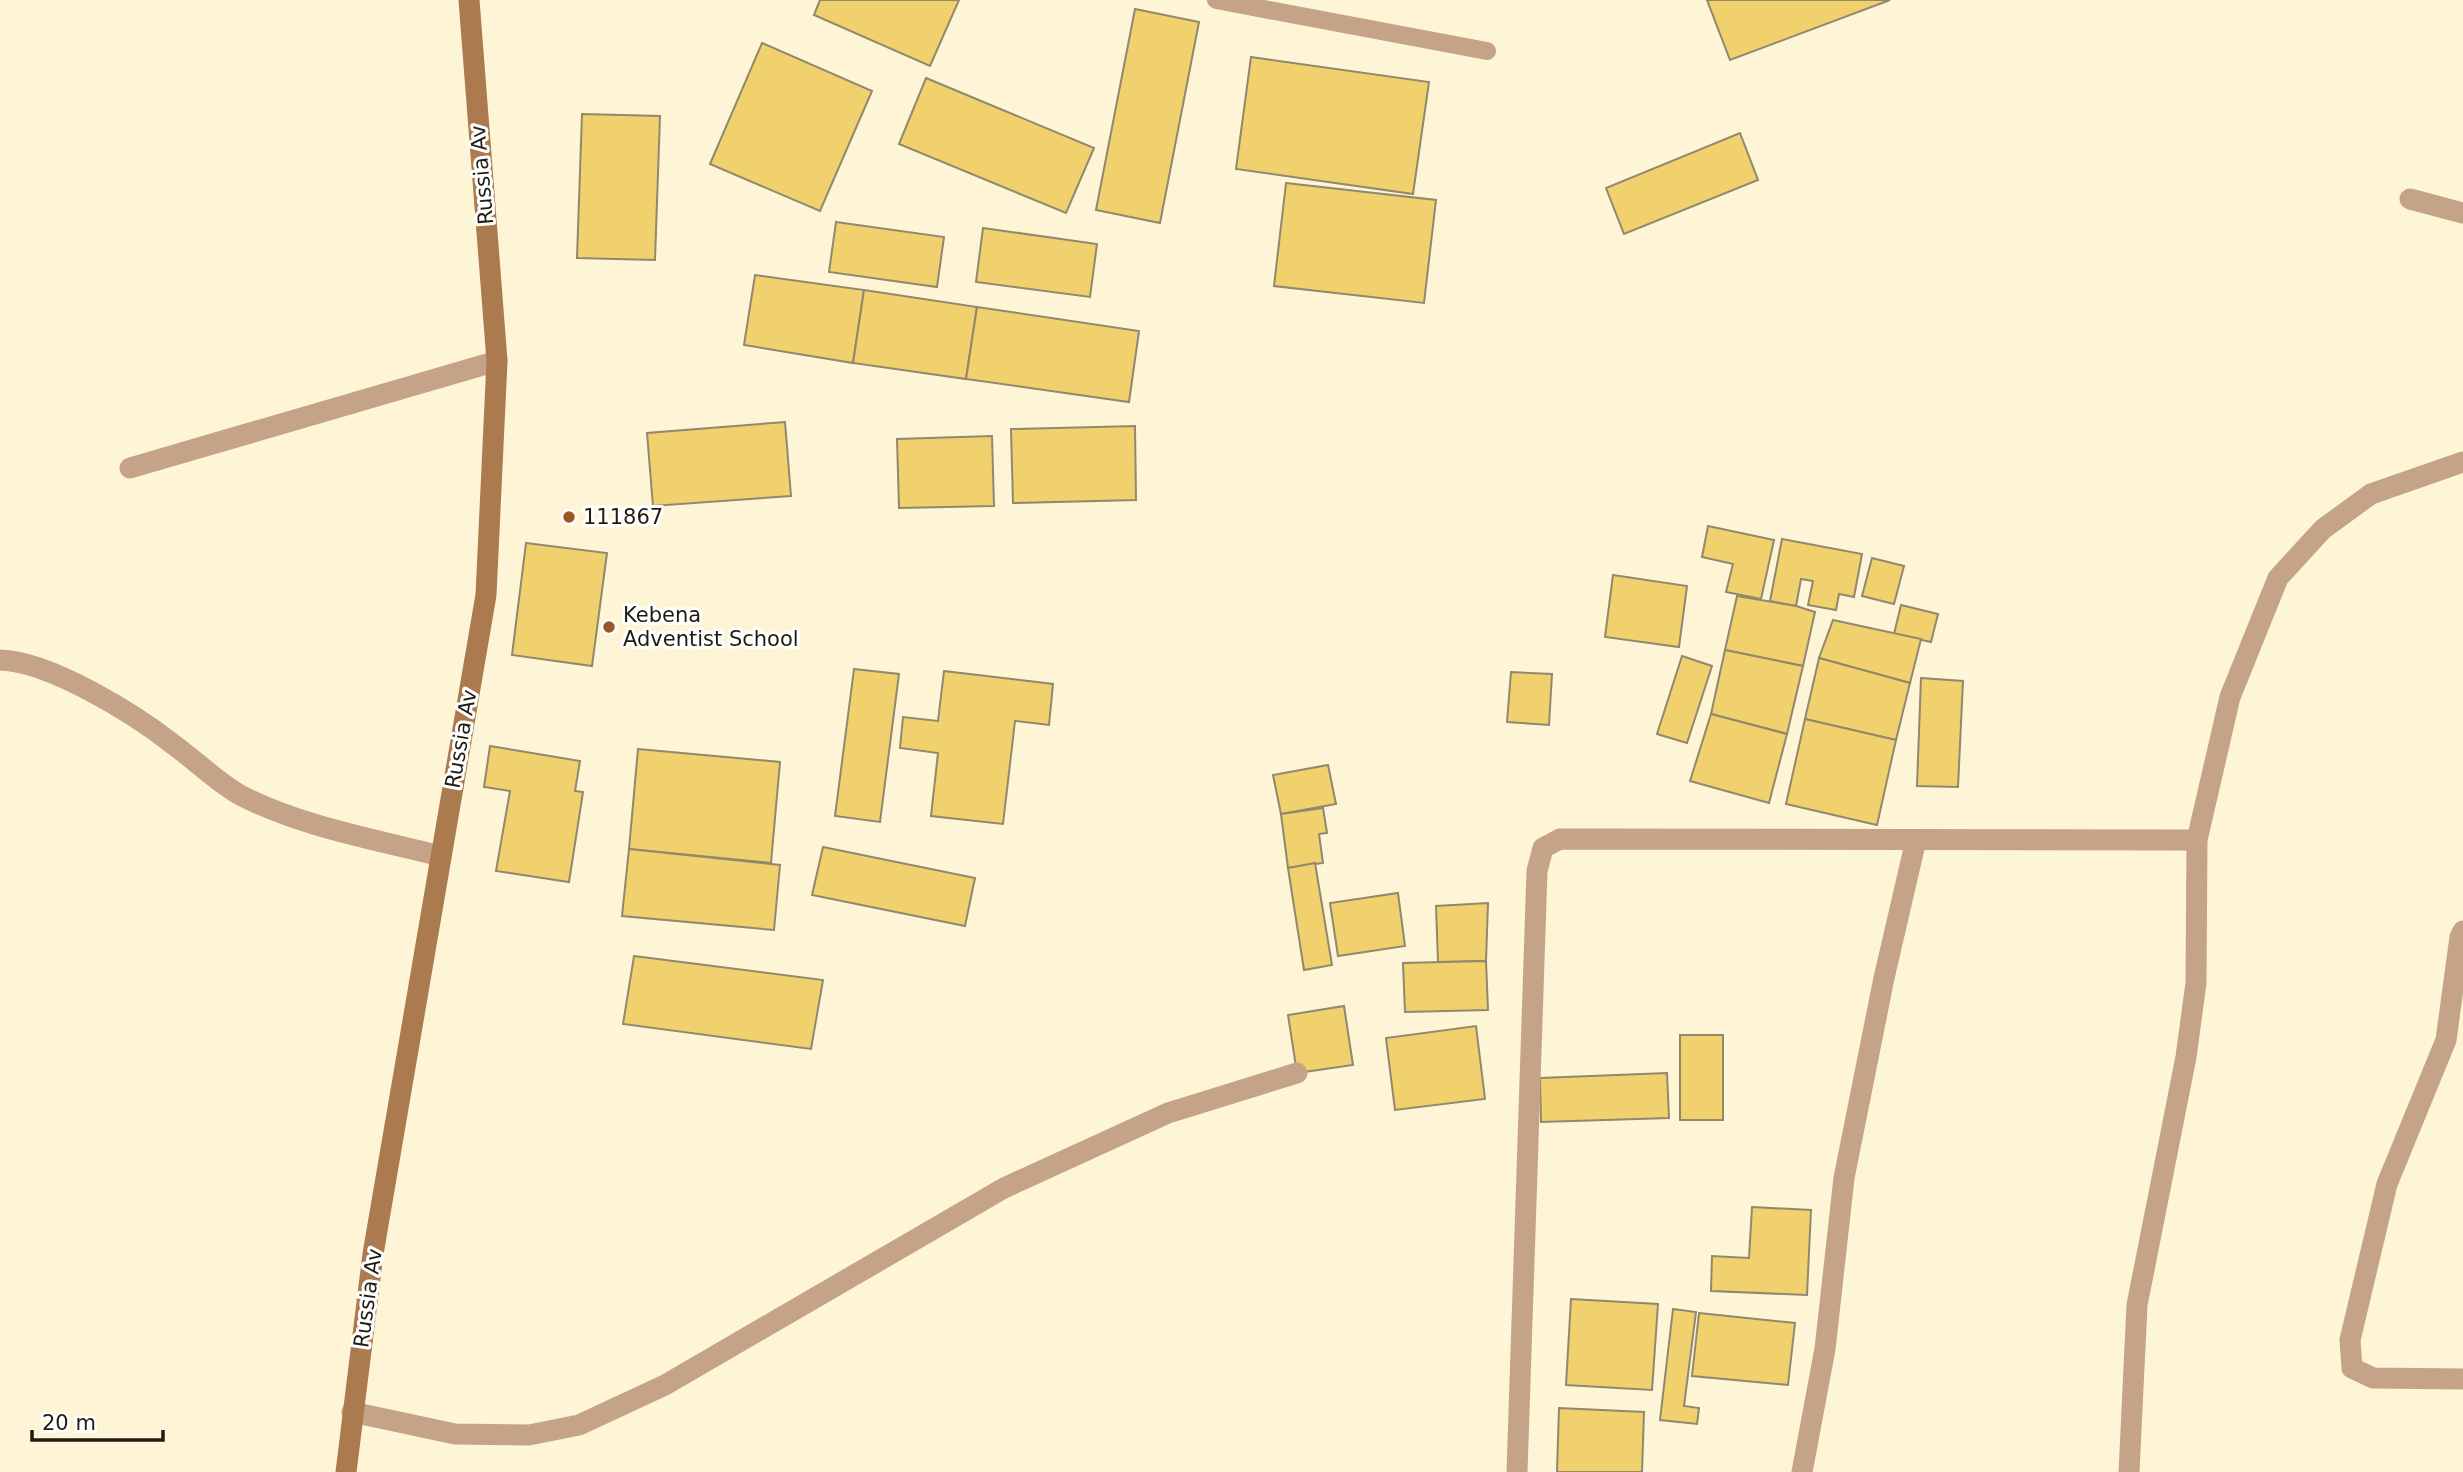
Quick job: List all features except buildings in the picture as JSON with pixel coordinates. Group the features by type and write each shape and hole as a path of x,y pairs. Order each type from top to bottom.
{"main road":[{"name":"Russia Av","path":"346,1472 373,1254 486,595 497,361 469,0"}],"street":[{"path":"2410,199 2463,213"},
{"path":"130,468 497,361"},
{"path":"2129,1472 2137,1306 2186,1057 2196,983 2197,840 2230,697 2278,578 2323,529 2371,494 2463,462"},
{"path":"0,660 18,660 70,682 148,724 240,795 288,816 440,856"},
{"path":"1517,1472 1537,871 1543,848 1560,839 2197,840"},
{"path":"1802,1472 1825,1349 1844,1178 1884,978 1916,840"},
{"path":"2463,931 2446,1040 2387,1184 2350,1339 2352,1368 2373,1378 2463,1379"},
{"path":"352,1412 455,1434 529,1435 579,1424 665,1385 1004,1188 1168,1114 1297,1073"}],"lane":[{"path":"1216,0 1486,51"}],"place":[{"name":"111867","path":"569,517"},
{"name":"Kebena Adventist School","path":"609,627"}]}
